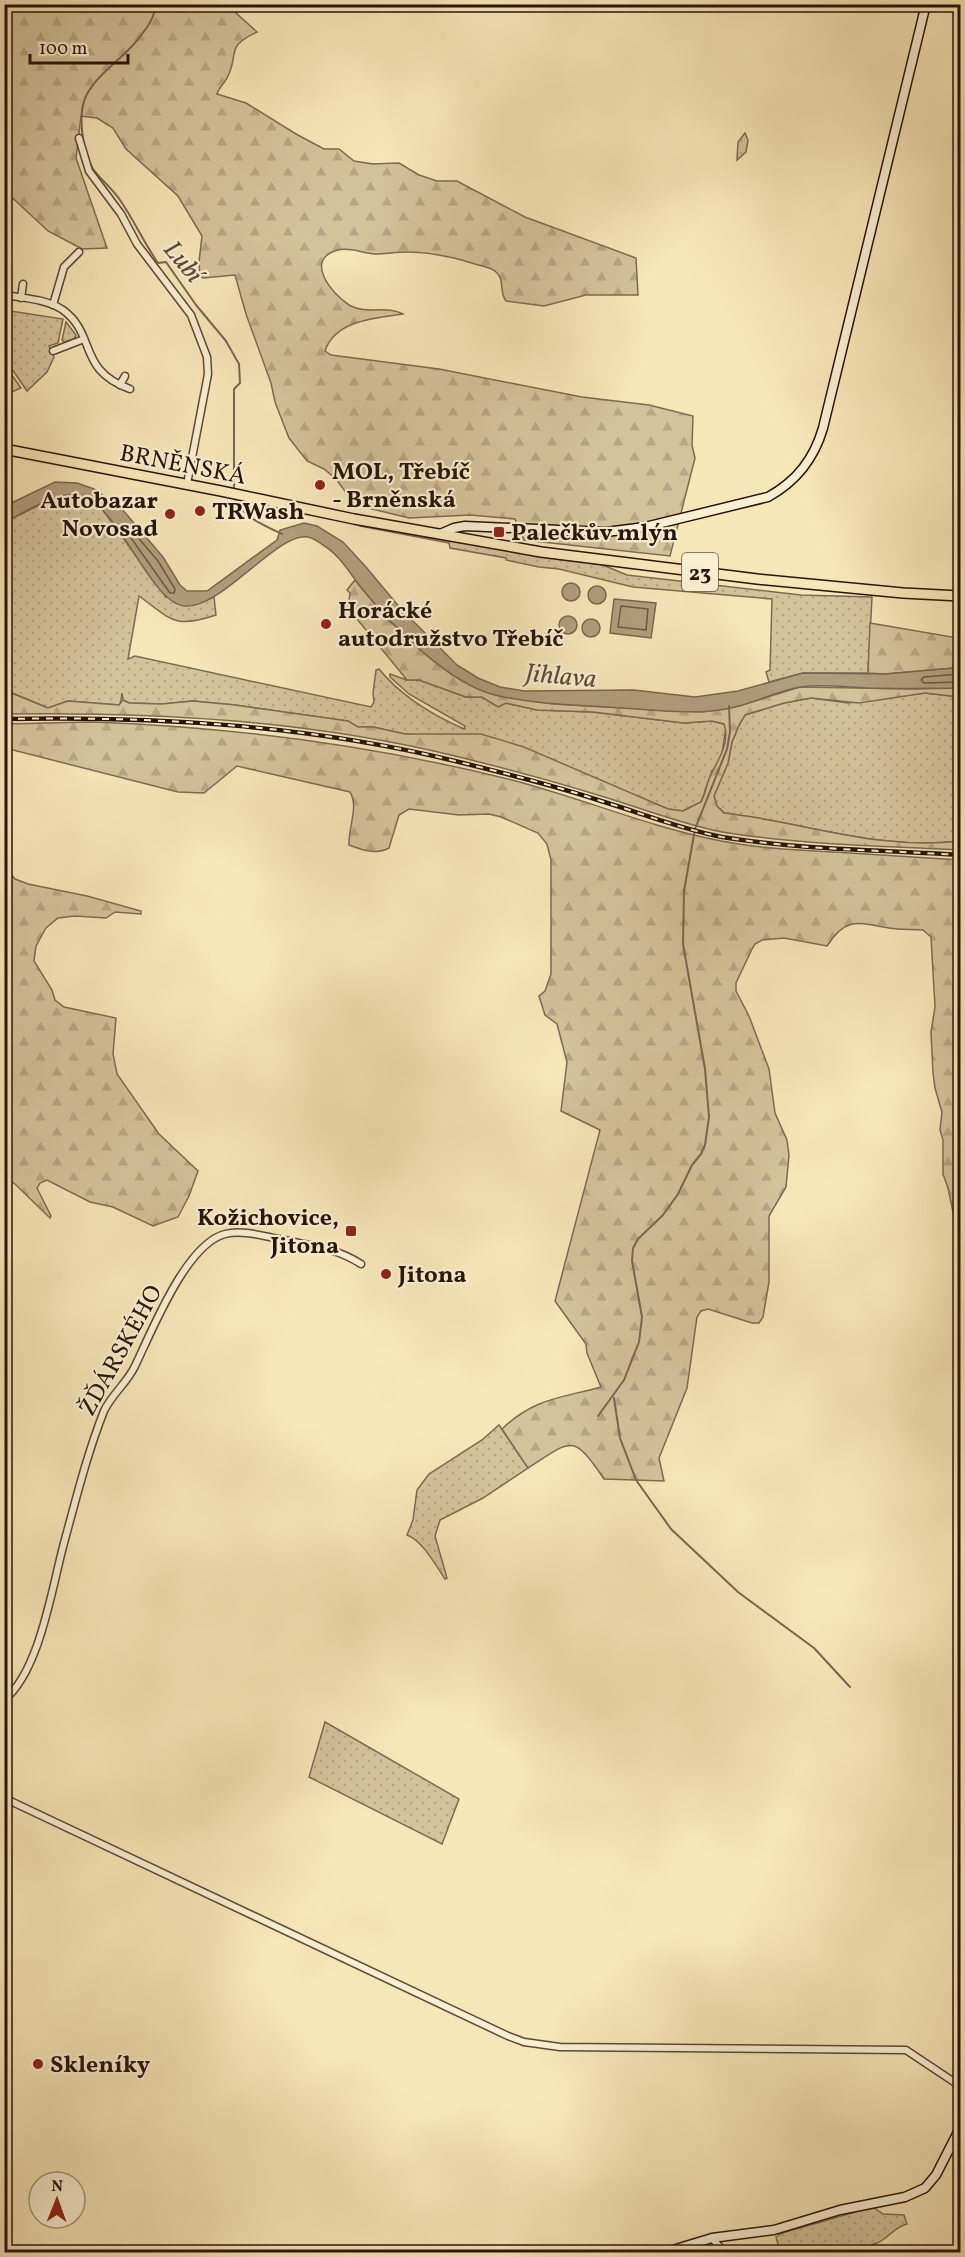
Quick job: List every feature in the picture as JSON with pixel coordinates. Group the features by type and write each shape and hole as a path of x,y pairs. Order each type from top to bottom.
{"main road":[{"name":"BRNĚNSKÁ","path":"4,449 354,519 441,534"},
{"name":"23","path":"441,534 541,552 711,574 903,593 960,596"}],"street":[{"path":"441,534 465,526 606,532 645,527 768,497 784,488 798,475 814,453 823,428 926,4"},
{"path":"79,138 89,171 121,214 137,244 191,315 207,357 208,374 187,484"},
{"path":"53,305 64,267 79,252"},
{"path":"21,298 23,284"},
{"path":"4,295 53,305 73,319 94,363 102,373 120,385 130,388"},
{"path":"52,351 84,339"},
{"path":"120,385 125,376"},
{"name":"ŽĎÁRSKÉHO","path":"4,1700 18,1687 33,1657 75,1501 104,1411 108,1402 133,1370 171,1294 195,1255 214,1238 234,1233 335,1250 361,1264"},
{"path":"4,1798 524,2043 560,2047 906,2050 960,2086"},
{"path":"666,2253 712,2238 774,2230 840,2210 905,2197 925,2188 936,2175 960,2128"},
{"path":"712,2238 724,2253"}],"green space":[{"path":"4,5 227,5 257,32 236,47 231,70 217,94 246,103 296,134 324,149 339,149 354,161 373,164 399,163 419,175 437,181 457,181 525,217 636,258 638,295 586,295 544,306 506,301 499,275 496,272 458,259 416,252 375,254 338,250 328,254 323,261 322,268 329,285 342,300 356,308 390,310 403,314 369,319 347,327 330,341 325,351 331,355 439,369 582,397 649,405 693,416 692,445 695,458 670,556 524,540 515,519 470,515 409,518 353,502 336,479 324,469 307,461 289,438 275,402 271,383 246,314 235,275 203,278 200,276 202,236 178,196 126,149 113,128 97,118 81,116 76,158 107,248 82,249 48,231 5,191"},
{"path":"745,133 748,140 746,152 737,160 738,142"},
{"path":"4,310 63,319 58,343 49,346 54,357 47,372 27,391 5,359"},
{"path":"66,322 76,335 74,339 64,342 62,340"},
{"path":"4,364 21,388 5,395 4,395"},
{"path":"74,494 82,496 102,509 166,597 198,603 214,597 216,615 182,621 167,616 139,596 128,659 135,656 371,707 374,702 376,670 379,669 397,688 418,704 464,729 465,726 409,694 390,677 390,674 407,680 419,680 466,697 482,697 498,707 506,703 537,710 593,712 684,723 712,721 724,724 726,727 721,760 712,771 701,802 683,811 668,809 564,766 421,735 373,727 357,727 348,721 193,701 162,704 129,703 123,700 122,693 120,705 68,701 48,708 5,690 5,522 56,497"},
{"path":"361,525 603,565 627,575 801,595 872,597 868,673 803,673 769,682 766,672 770,670 772,599 633,587 559,569 539,567 506,560 506,558 450,548 449,543"},
{"path":"355,580 387,619 447,671 476,688 495,695 553,704 702,712 739,706 800,687 960,688 960,697 925,693 859,703 811,698 784,703 745,715 732,742 728,763 714,796 717,806 724,813 870,839 929,843 960,841 960,850 811,842 722,832 691,825 583,790 492,765 399,744 287,726 175,717 5,714 4,690 48,708 68,701 119,705 123,700 129,703 162,704 193,701 348,721 358,727 373,727 405,734 481,734 524,747 668,809 683,811 701,802 724,746 726,731 724,724 712,721 684,723 593,712 537,710 506,703 498,707 482,697 466,697 419,680 407,680 348,608 350,593 347,590"},
{"path":"870,623 958,638 954,668 885,674 868,673"},
{"path":"925,693 960,697 960,841 930,843 870,839 724,813 717,806 714,796 728,763 732,742 745,715 784,703 811,698 848,703"},
{"path":"91,722 251,733 407,757 512,780 665,827 731,843 760,847 960,860 960,1236 958,1236 943,1174 943,1140 940,1130 942,1112 933,1073 931,1032 935,1007 931,937 923,930 854,924 840,930 827,946 784,938 762,940 752,949 736,983 736,991 749,1016 769,1069 775,1113 787,1140 789,1155 786,1187 769,1216 769,1282 763,1317 759,1323 752,1323 708,1309 701,1311 697,1317 687,1388 659,1458 664,1481 604,1479 585,1454 577,1447 570,1445 554,1451 528,1468 502,1429 525,1411 548,1400 601,1387 587,1353 586,1344 555,1301 600,1130 561,1111 567,1062 557,1024 545,1015 539,996 545,991 551,974 551,860 547,844 538,833 501,817 489,814 459,815 409,809 399,815 389,848 369,851 349,845 354,804 350,792 237,766 204,793 178,792 5,748 5,724"},
{"path":"4,866 15,879 28,884 87,896 141,911 141,914 115,912 106,918 75,916 58,918 46,928 36,946 34,961 52,990 55,1000 64,1007 116,1018 113,1054 117,1074 159,1134 198,1171 178,1217 153,1226 113,1207 90,1202 47,1180 40,1183 37,1188 50,1218 5,1177"},
{"path":"499,1425 528,1468 483,1498 440,1520 435,1536 447,1578 445,1579 424,1548 407,1535 413,1520 417,1490 429,1474 482,1440"},
{"path":"325,1722 459,1799 442,1844 309,1777"},
{"path":"873,2207 883,2214 904,2215 907,2224 881,2241 853,2250 780,2252 776,2237 782,2233"}],"water":[{"path":"55,482 77,483 94,489 121,508 163,557 180,585 187,591 207,591 277,540 280,530 304,523 317,526 343,542 401,609 457,665 478,678 500,687 524,691 634,690 695,697 738,691 803,673 885,674 960,668 960,688 808,686 736,707 700,712 558,704 495,695 458,679 423,652 376,605 335,554 308,537 296,538 281,546 216,596 200,604 185,606 172,601 159,588 119,530 91,500 76,495 58,497 5,522 5,506"},
{"path":"571,583 577,586 580,592 577,598 571,601 565,598 562,592 565,586"},
{"path":"597,586 603,589 606,595 603,601 597,604 591,601 588,595 591,589"},
{"path":"614,599 656,603 651,638 610,633"},
{"path":"568,616 574,619 577,625 574,631 568,634 562,631 559,625 562,619"},
{"path":"591,619 597,622 600,628 597,634 591,637 585,634 582,628 585,622"}],"waterway":[{"name":"Lubí","path":"155,4 155,10 145,30 97,80 87,94 82,111 82,132 86,153 93,169 120,200 158,263 166,262 196,305 226,341 239,364 240,383 234,389 234,491"},
{"name":"Lubí","path":"234,496 247,515 282,534"},
{"path":"598,1416 624,1380 639,1342 642,1317 632,1261 633,1248 638,1239 663,1215 678,1194 705,1145 709,1117 705,1069 683,944 684,891 695,829 727,749 730,732 729,706"},
{"path":"614,1398 620,1438 636,1480 671,1529 738,1592 814,1648 850,1687"}],"railway":[{"path":"4,719 175,721 288,731 400,749 455,761 547,784 676,825 722,837 811,847 960,855"}],"place":[{"name":"MOL, Třebíč - Brněnská","path":"320,485"},
{"name":"TRWash","path":"200,511"},
{"name":"Autobazar Novosad","path":"170,514"},
{"name":"Palečkův mlýn","path":"499,532"},
{"name":"Horácké autodružstvo Třebíč","path":"326,624"},
{"name":"Kožichovice, Jitona","path":"351,1231"},
{"name":"Jitona","path":"386,1274"},
{"name":"Skleníky","path":"38,2064"}],"water label":[{"name":"Jihlava","path":"561,675"}]}
